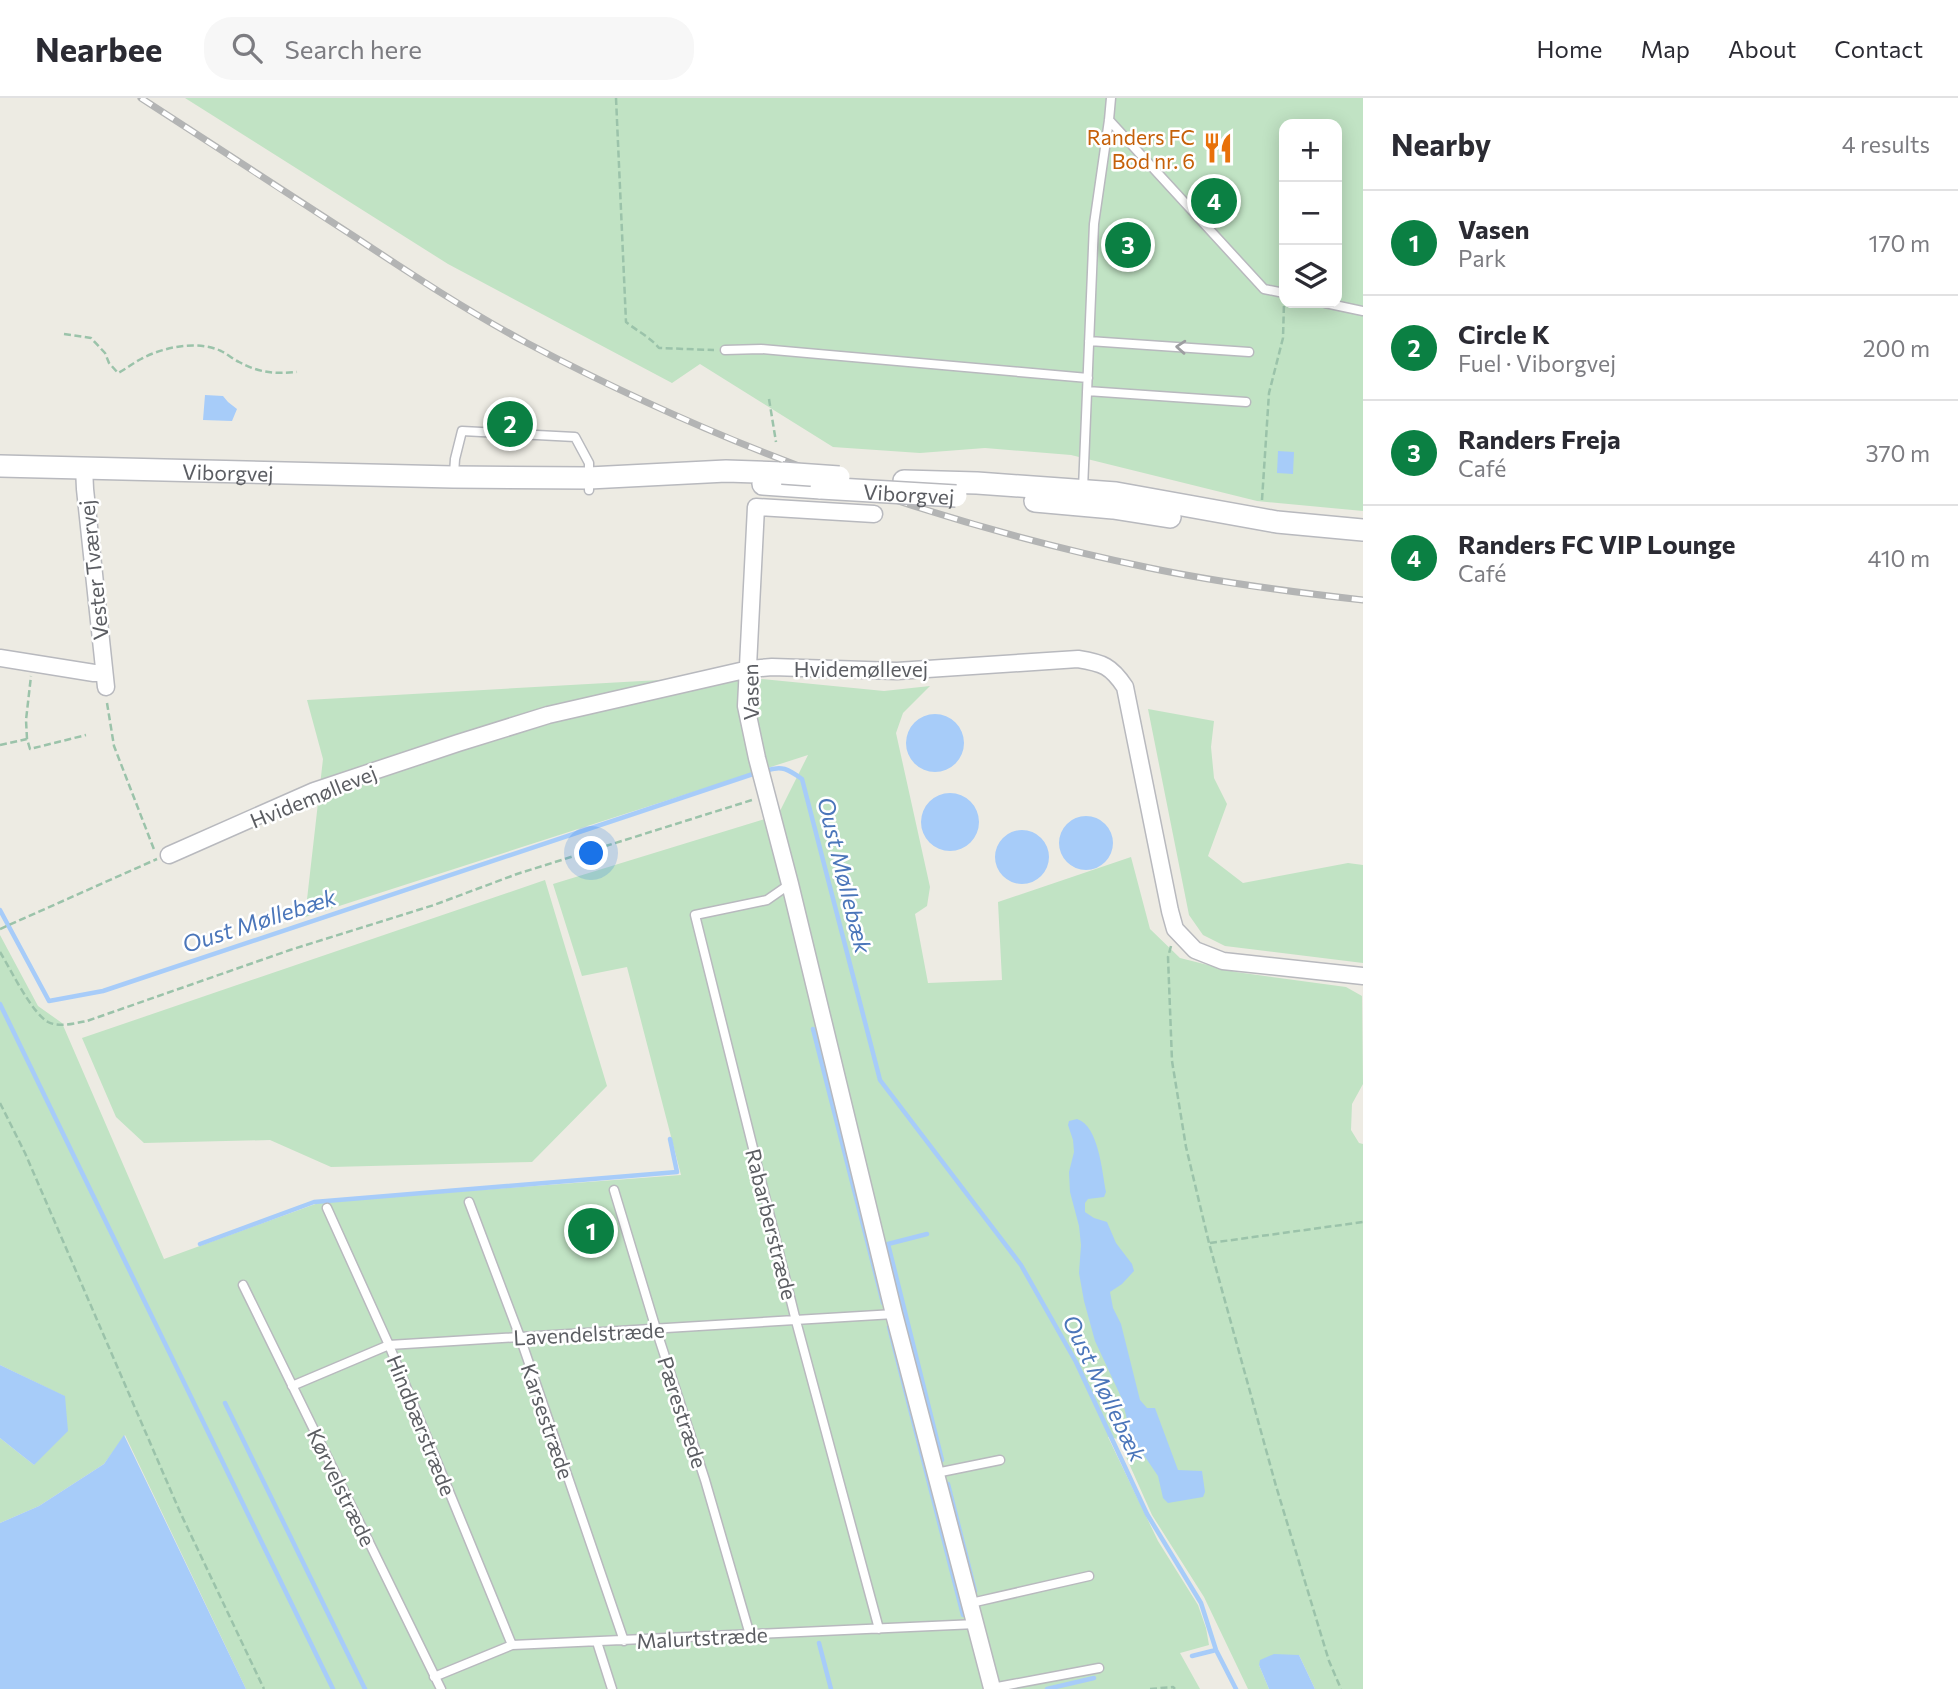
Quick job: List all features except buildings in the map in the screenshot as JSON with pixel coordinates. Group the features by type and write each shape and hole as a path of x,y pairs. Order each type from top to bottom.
{"street":[{"name":"Viborgvej","path":"0,466 453,477 589,484 683,473 757,478 821,488 956,496 1083,498 1131,495 1261,519 1363,530"},
{"name":"Vester Tværvej","path":"84,467 105,680"},
{"name":"Viborgvej","path":"757,478 782,473 977,483 1083,498 1248,531 1363,542"},
{"name":"Vasen","path":"757,478 746,706 764,789 790,884 894,1314 992,1688"},
{"path":"756,507 874,514"},
{"name":"Vester Tværvej","path":"0,658 94,673 105,680"},
{"name":"Hvidemøllevej","path":"169,855 314,791 458,743 548,715 749,669 772,667 897,671 1078,659 1100,662 1116,673 1125,687 1175,929"},
{"path":"1175,929 1195,950 1223,961 1363,976"}],"lane":[{"path":"1083,498 1094,224 1111,98"},
{"path":"1109,120 1264,289 1279,292"},
{"path":"1342,307 1363,311"},
{"path":"1089,341 1249,352"},
{"path":"725,351 761,349 1088,378"},
{"path":"1087,391 1246,402"},
{"path":"453,477 462,431 575,437 589,463 589,484"},
{"name":"Rabarberstræde","path":"790,884 767,900 695,915 796,1321 879,1629"},
{"name":"Pærestræde","path":"614,1190 705,1480 750,1635"},
{"name":"Karsestræde","path":"469,1202 520,1337 624,1641"},
{"name":"Hindbærstræde","path":"327,1208 389,1345 512,1645"},
{"name":"Kørvelstræde","path":"243,1284 441,1689"},
{"name":"Lavendelstræde","path":"292,1386 389,1345 894,1314"},
{"path":"936,1474 1000,1460"},
{"path":"971,1603 1088,1576"},
{"name":"Malurtstræde","path":"434,1676 512,1645 976,1624"},
{"path":"597,1642 612,1689"},
{"path":"992,1688 1099,1668"}],"path":[{"path":"616,98 626,322 652,339 659,348 725,351"},
{"path":"1261,519 1269,393 1283,338 1284,308"},
{"path":"64,334 91,338 118,373 156,353 194,346 220,350 240,363 265,373 297,372"},
{"path":"769,399 776,442"},
{"path":"33,664 26,720 30,749 86,735"},
{"path":"0,929 157,859 114,746 105,680"},
{"path":"0,746 27,739"},
{"path":"0,952 35,1009 49,1023 66,1025 87,1021 290,950 434,905 764,789"},
{"path":"1175,929 1168,957 1172,1061 1186,1147 1209,1243 1276,1486 1340,1689"},
{"path":"0,1103 25,1153 180,1512 264,1689"},
{"path":"1209,1243 1363,1222"},
{"path":"1150,1689 1175,1689"}],"green space":[{"path":"185,98 1363,98 1363,511 1257,501 1071,455 985,448 920,453 833,447 700,364 672,383 448,264"},
{"path":"731,676 884,691 930,686 903,713 896,733 930,887 927,906 915,914 928,983 1002,980 998,902 1131,857 1150,929 1180,958 1236,972 1346,987 1362,996 1363,1084 1352,1104 1351,1130 1359,1143 1363,1144 1363,1689 1315,1689 1299,1655 1259,1665 1269,1689 1248,1689 1204,1597 1152,1515 1118,1439 1108,1437 1158,1541 1198,1605 1209,1645 1180,1653 1200,1689 246,1689 125,1435 104,1464 39,1506 0,1523 0,1438 34,1465 64,1396 0,1365 0,935 38,1006 62,1023 164,1259 321,1202 681,1175 627,967 582,976 553,884 778,815 808,755 305,917 323,759 307,700"},
{"path":"1148,709 1214,721 1211,747 1214,778 1227,804 1208,856 1243,883 1348,863 1363,865 1363,963 1225,946 1203,935 1189,915"},
{"path":"545,880 607,1086 532,1162 331,1167 270,1140 144,1143 116,1117 82,1038"}],"water":[{"path":"205,395 223,396 237,409 232,421 203,420"},
{"path":"1278,451 1294,452 1293,474 1277,473"},
{"path":"929,714 941,714 956,722 964,737 964,749 956,764 941,772 929,772 914,764 906,749 906,737 914,722"},
{"path":"944,793 956,793 971,801 979,816 979,828 971,843 956,851 944,851 929,843 921,828 921,816 929,801"},
{"path":"1086,816 1105,824 1113,843 1105,862 1086,870 1067,862 1059,843 1067,824"},
{"path":"1022,830 1041,838 1049,857 1041,876 1022,884 1003,876 995,857 1003,838"},
{"path":"1077,1119 1084,1123 1095,1140 1106,1192 1104,1197 1088,1199 1085,1212 1107,1222 1116,1243 1132,1264 1134,1271 1110,1292 1140,1400 1147,1408 1155,1408 1178,1470 1202,1471 1205,1492 1203,1497 1168,1503 1163,1498 1158,1476 1131,1436 1122,1399 1095,1341 1079,1273 1079,1226 1070,1192 1069,1172 1074,1152 1068,1125 1069,1121"},
{"path":"0,1365 65,1396 68,1431 34,1465 0,1438"},
{"path":"124,1435 246,1689 0,1689 0,1523 39,1506 104,1464"},
{"path":"1274,1654 1299,1655 1315,1689 1269,1689 1259,1665 1260,1660"}],"waterway":[{"name":"Oust Møllebæk","path":"765,771 785,769 802,779 880,1080 1021,1265 1076,1362 1147,1514 1201,1603 1216,1650 1236,1689"},
{"name":"Oust Møllebæk","path":"0,910 49,1001 103,991 756,773"},
{"path":"0,1004 333,1689"},
{"path":"813,1029 883,1303"},
{"path":"200,1244 314,1202 677,1172 670,1139"},
{"path":"927,1234 888,1244 942,1460"},
{"path":"889,1327 963,1615"},
{"path":"225,1403 365,1689"},
{"path":"948,1484 975,1591"},
{"path":"819,1643 831,1689"},
{"path":"1192,1656 1216,1650"},
{"path":"1047,1689 1094,1678"}],"railway":[{"path":"141,98 418,278 505,331 601,381 753,448 909,504 1069,550 1203,578 1363,600"}],"place":[{"name":"Randers FC Bod nr. 6","path":"1218,148"},
{"name":"Randers FC VIP Lounge","path":"1214,201"},
{"name":"Randers Freja","path":"1128,245"},
{"name":"Circle K","path":"510,424"},
{"name":"Vasen","path":"591,1231"}]}
